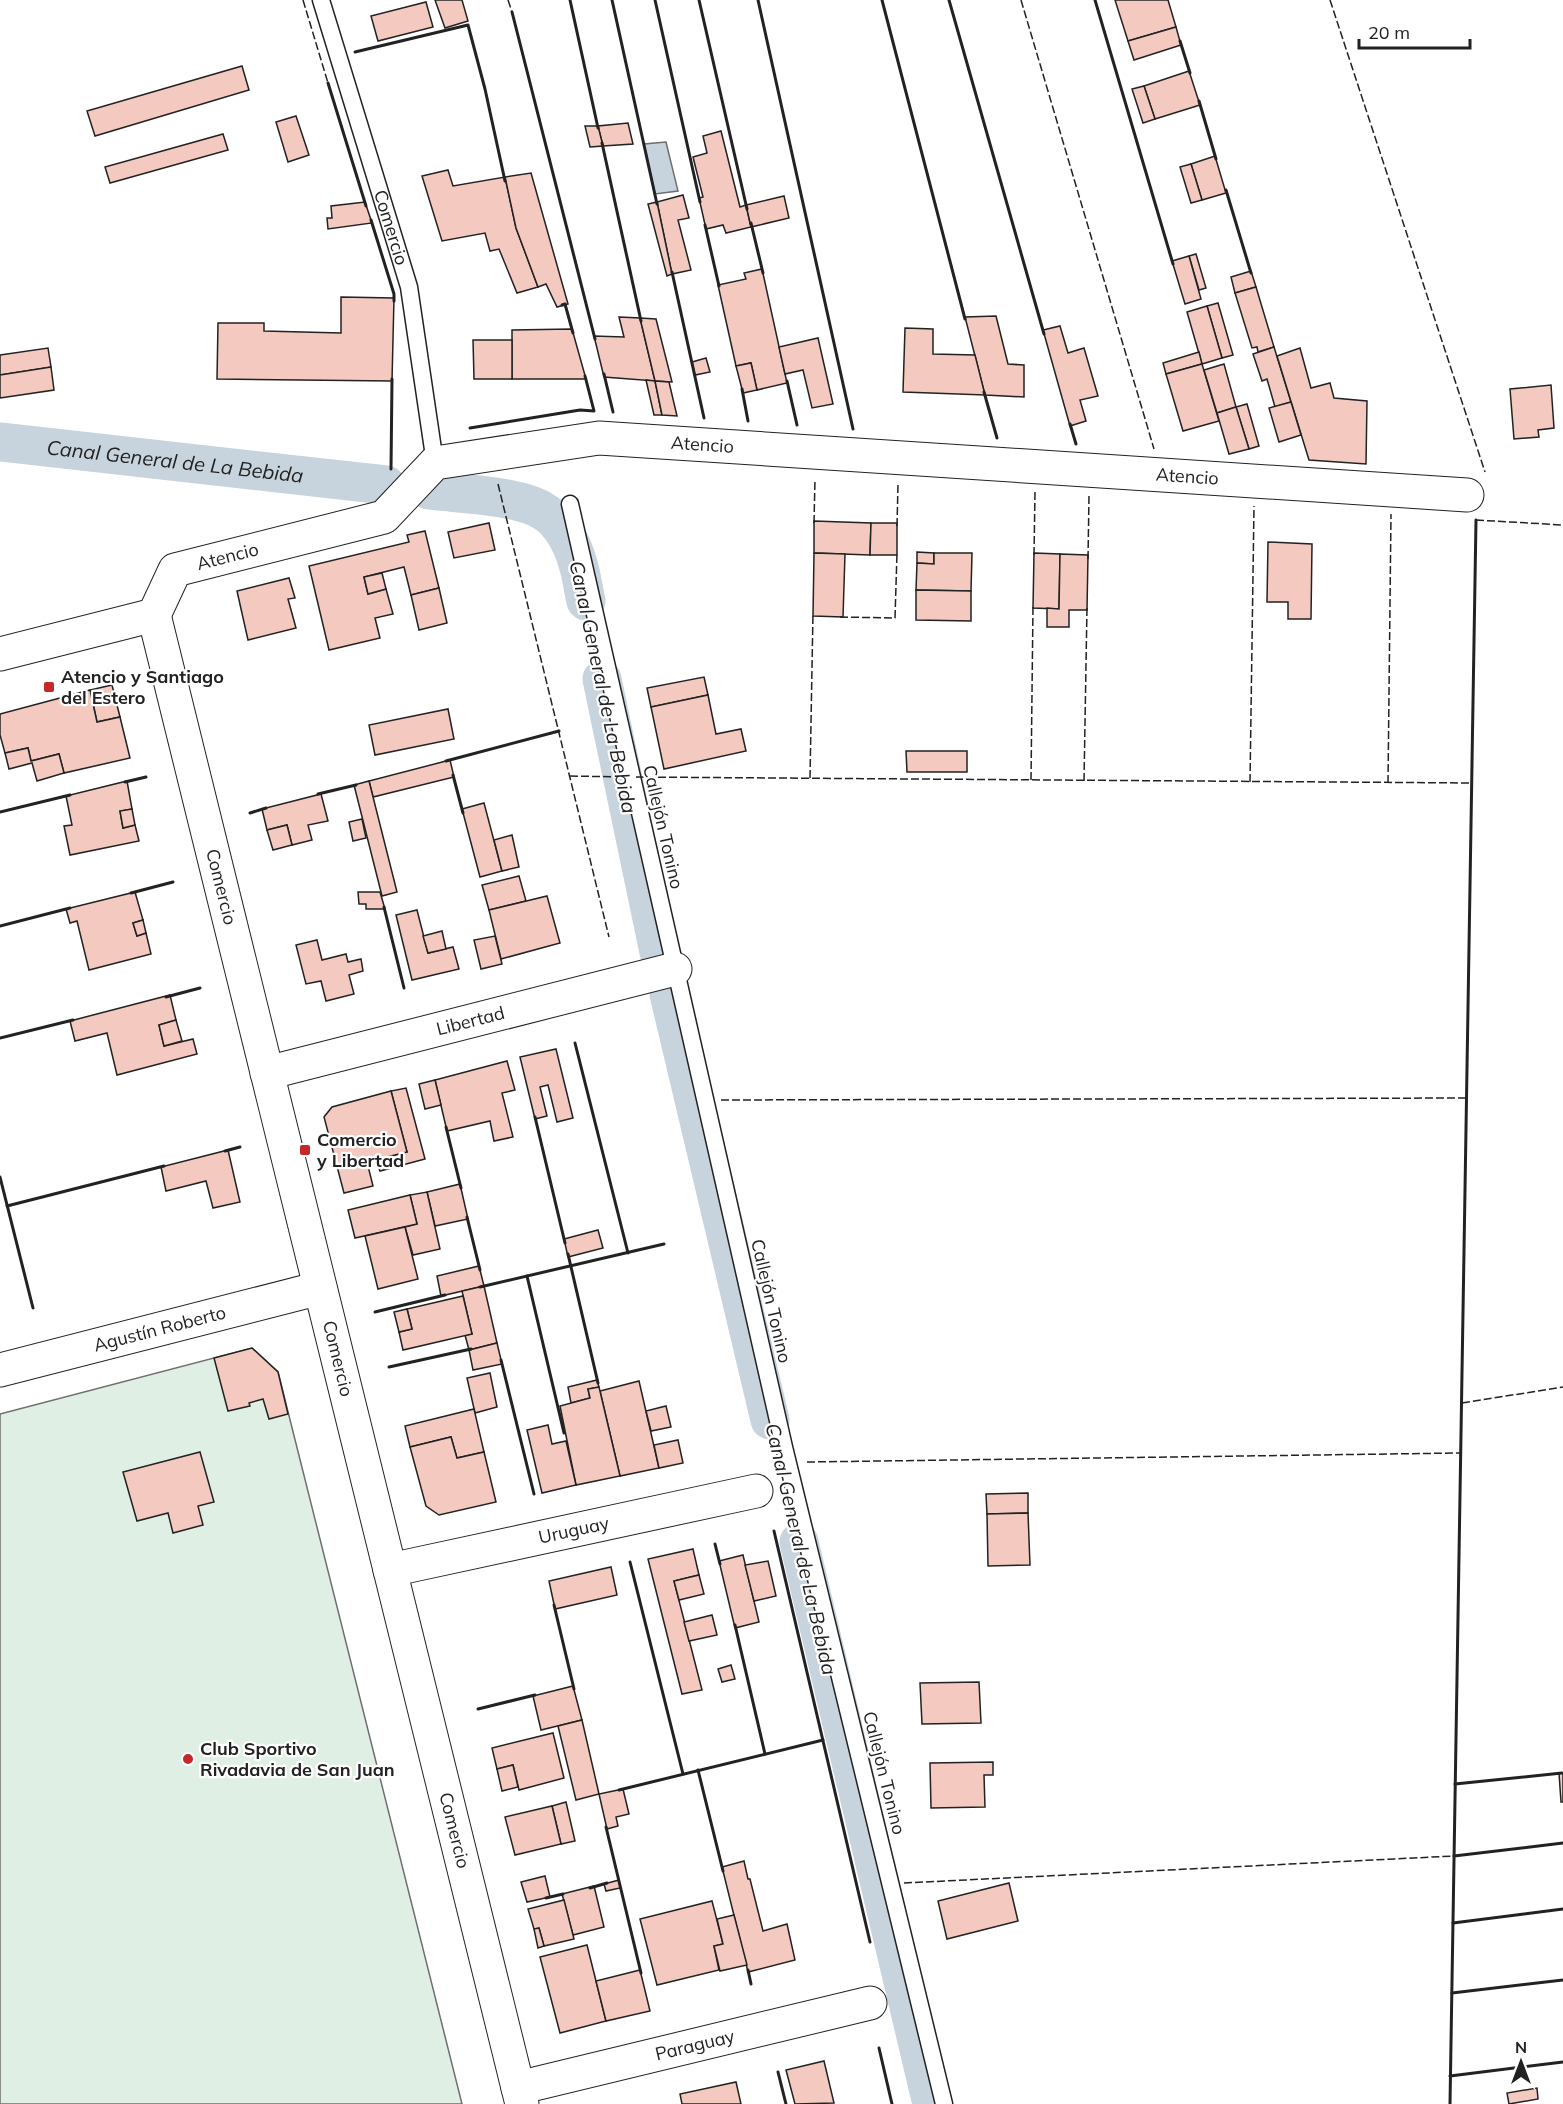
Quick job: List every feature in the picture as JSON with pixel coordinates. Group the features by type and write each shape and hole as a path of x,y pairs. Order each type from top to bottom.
{"street":[{"name":"Atencio","path":"154,615 175,570 384,517 435,463 599,438 1467,495"},
{"path":"0,654 154,615"},
{"name":"Comercio","path":"154,615 520,2096"},
{"name":"Libertad","path":"267,1073 675,969"},
{"name":"Agustín Roberto","path":"0,1370 320,1288"},
{"name":"Uruguay","path":"390,1570 756,1491"},
{"name":"Paraguay","path":"520,2096 870,2003"}],"lane":[{"name":"Comercio","path":"321,0 409,287 435,463"},
{"name":"Callejón Tonino","path":"570,504 787,1458 944,2104"}],"green space":[{"name":"Club Sportivo Rivadavia de San Juan","path":"252,1348 278,1372 462,2104 0,2104 0,1414"}],"shaded area":[{"path":"666,142 678,191 655,194 644,144"}],"building":[{"path":"435,0 462,0 468,21 445,28"},
{"path":"1115,0 1168,0 1176,27 1128,41"},
{"path":"426,2 433,27 378,41 371,16"},
{"path":"1176,27 1181,45 1134,60 1128,41"},
{"path":"242,66 249,90 95,136 87,111"},
{"path":"1189,71 1200,105 1155,119 1144,86"},
{"path":"1144,86 1155,119 1143,123 1132,89"},
{"path":"296,116 309,155 288,162 276,122"},
{"path":"628,123 633,144 603,146 598,126"},
{"path":"585,126 598,126 603,146 590,147"},
{"path":"721,131 740,207 746,205 751,227 726,233 723,225 706,229 699,198 703,197 693,157 707,153 703,136"},
{"path":"223,134 228,150 110,183 105,167"},
{"path":"1215,156 1226,193 1202,200 1191,164"},
{"path":"1191,164 1202,200 1191,203 1180,167"},
{"path":"448,170 453,186 505,177 516,228 538,287 517,293 499,249 490,251 485,233 442,241 422,176"},
{"path":"531,173 568,304 557,307 546,284 538,287 516,228 505,177"},
{"path":"683,195 689,218 678,220 691,270 672,274 657,202"},
{"path":"784,196 789,218 751,227 746,205"},
{"path":"365,202 372,223 328,229 327,218 332,218 331,206"},
{"path":"657,202 672,274 667,276 648,204"},
{"path":"1196,254 1206,288 1199,290 1189,256"},
{"path":"1189,256 1201,299 1185,304 1172,261"},
{"path":"762,269 787,383 757,390 751,363 736,366 718,285 746,279 744,273"},
{"path":"1251,271 1256,287 1235,293 1231,277"},
{"path":"1256,287 1274,347 1258,352 1257,347 1252,348 1235,293"},
{"path":"341,297 394,298 392,381 217,379 218,323 264,323 264,331 341,333"},
{"path":"1218,303 1233,355 1222,358 1207,306"},
{"path":"1207,306 1222,358 1202,364 1187,312"},
{"path":"996,316 1008,364 1024,365 1024,397 985,395 965,317"},
{"path":"619,317 640,318 655,381 604,377 594,336 624,337"},
{"path":"640,318 656,319 672,382 655,381"},
{"path":"1060,326 1068,353 1084,348 1098,396 1080,400 1086,421 1070,426 1043,330"},
{"path":"905,328 933,329 933,354 975,355 985,395 903,392"},
{"path":"572,329 586,379 512,379 512,330"},
{"path":"818,338 833,404 812,408 803,370 785,374 779,347"},
{"path":"473,340 512,340 512,379 474,379"},
{"path":"1274,347 1291,402 1275,407 1267,379 1262,381 1253,354"},
{"path":"48,348 51,367 0,375 0,355"},
{"path":"1300,348 1311,388 1330,383 1334,398 1367,401 1366,464 1309,460 1277,356"},
{"path":"1199,352 1202,364 1166,374 1163,363"},
{"path":"706,358 710,372 695,375 692,362"},
{"path":"751,363 757,390 743,393 736,366"},
{"path":"1202,364 1219,421 1183,431 1166,374"},
{"path":"1224,364 1236,407 1217,413 1204,370"},
{"path":"51,367 54,390 0,398 0,375"},
{"path":"646,380 655,381 662,415 654,415"},
{"path":"655,381 669,382 677,416 662,415"},
{"path":"1551,385 1554,428 1538,430 1539,437 1514,439 1510,389"},
{"path":"1291,402 1301,435 1279,442 1269,408"},
{"path":"1247,404 1259,446 1249,449 1236,407"},
{"path":"1236,407 1249,449 1229,454 1217,413"},
{"path":"814,521 871,523 870,555 814,553"},
{"path":"489,523 495,550 454,558 448,532"},
{"path":"871,523 897,523 897,555 870,555"},
{"path":"425,531 439,588 411,595 404,567 364,577 368,594 386,589 393,614 375,618 380,638 329,650 309,566 409,542 407,535"},
{"path":"1268,542 1312,544 1311,619 1288,619 1288,602 1267,602"},
{"path":"917,552 934,553 934,564 917,563"},
{"path":"814,553 845,554 843,617 813,616"},
{"path":"934,553 972,553 971,591 916,590 917,563 934,564"},
{"path":"1034,553 1060,554 1059,609 1033,608"},
{"path":"1060,554 1088,555 1087,610 1069,610 1069,627 1047,627 1047,608 1059,609"},
{"path":"382,573 386,589 368,594 364,577"},
{"path":"289,578 295,598 288,599 296,628 248,640 237,591"},
{"path":"439,588 447,623 419,630 411,595"},
{"path":"916,590 971,591 971,621 916,620"},
{"path":"704,677 708,695 651,707 647,688"},
{"path":"112,685 120,717 97,722 90,690"},
{"path":"90,690 97,722 120,717 130,758 64,773 59,754 31,761 28,748 5,753 0,735 0,714"},
{"path":"708,695 716,734 741,729 746,751 664,769 651,707"},
{"path":"448,709 454,739 375,755 369,725"},
{"path":"28,748 31,761 59,754 64,773 37,781 32,763 9,769 5,753"},
{"path":"906,751 967,751 967,772 907,772"},
{"path":"450,760 454,777 373,797 369,781"},
{"path":"127,781 132,809 120,811 123,828 135,825 139,841 70,855 64,826 72,825 66,796"},
{"path":"369,781 397,892 382,896 354,785"},
{"path":"321,794 328,821 308,825 312,840 292,845 287,825 267,830 262,809"},
{"path":"484,803 502,871 480,877 462,809"},
{"path":"132,809 135,825 123,828 120,811"},
{"path":"362,819 366,838 353,841 349,822"},
{"path":"287,825 292,845 273,850 267,830"},
{"path":"512,835 519,867 502,871 494,840"},
{"path":"519,876 526,901 489,910 482,885"},
{"path":"135,892 143,920 133,923 137,936 146,933 151,954 89,970 77,921 70,923 66,909"},
{"path":"358,892 380,892 385,909 366,909 366,904 359,904"},
{"path":"547,896 560,943 501,959 489,910"},
{"path":"417,910 428,953 453,947 459,969 412,980 396,915"},
{"path":"143,920 146,933 137,936 133,923"},
{"path":"442,931 446,949 428,953 423,936"},
{"path":"495,936 502,964 481,969 474,940"},
{"path":"317,940 322,960 346,954 348,962 361,959 363,971 349,975 354,994 326,1001 321,981 306,984 296,945"},
{"path":"170,995 176,1020 159,1025 164,1046 193,1039 197,1054 117,1075 107,1033 75,1041 70,1021"},
{"path":"176,1020 182,1041 164,1046 159,1025"},
{"path":"556,1049 573,1118 557,1122 548,1085 540,1087 547,1116 535,1119 520,1057"},
{"path":"507,1061 515,1090 502,1093 513,1137 494,1141 490,1121 447,1131 435,1080"},
{"path":"435,1080 441,1105 425,1109 419,1084"},
{"path":"406,1088 425,1159 380,1171 376,1160 407,1152 391,1091"},
{"path":"391,1091 407,1152 367,1162 373,1186 344,1193 324,1117 332,1107"},
{"path":"228,1150 240,1202 213,1208 206,1181 166,1191 161,1167"},
{"path":"460,1184 468,1219 435,1226 427,1192"},
{"path":"427,1192 440,1249 413,1255 405,1227 417,1224 410,1195"},
{"path":"410,1195 417,1224 355,1238 348,1210"},
{"path":"405,1227 418,1279 378,1289 365,1236"},
{"path":"598,1230 603,1248 568,1257 564,1239"},
{"path":"479,1266 484,1286 441,1296 437,1276"},
{"path":"484,1286 497,1343 469,1350 465,1335 472,1334 462,1291"},
{"path":"463,1296 472,1334 403,1350 399,1332 412,1329 407,1309"},
{"path":"407,1309 412,1329 399,1332 394,1312"},
{"path":"497,1343 502,1364 473,1370 469,1350"},
{"path":"252,1348 278,1372 288,1414 269,1419 263,1399 249,1403 250,1406 228,1411 214,1358"},
{"path":"490,1373 497,1407 475,1413 467,1378"},
{"path":"597,1380 599,1387 588,1389 590,1398 571,1403 568,1387"},
{"path":"639,1381 659,1468 620,1476 600,1391"},
{"path":"599,1387 620,1476 576,1485 560,1406 590,1398 588,1389"},
{"path":"666,1406 671,1427 651,1431 646,1411"},
{"path":"474,1409 484,1452 457,1458 451,1437 410,1447 405,1426"},
{"path":"548,1425 552,1444 566,1441 576,1485 542,1493 527,1430"},
{"path":"451,1437 457,1458 484,1452 496,1502 439,1515 426,1506 410,1447"},
{"path":"678,1440 683,1463 659,1468 654,1445"},
{"path":"200,1452 214,1502 198,1506 203,1525 173,1533 168,1513 137,1521 123,1472"},
{"path":"1028,1493 1028,1513 987,1514 986,1494"},
{"path":"1028,1513 1030,1565 988,1566 987,1514"},
{"path":"693,1549 699,1575 674,1581 702,1690 682,1694 648,1559"},
{"path":"743,1555 759,1622 735,1628 719,1561"},
{"path":"768,1561 776,1596 754,1601 745,1565"},
{"path":"611,1567 617,1595 555,1609 549,1581"},
{"path":"699,1575 704,1594 679,1600 674,1581"},
{"path":"712,1615 717,1635 689,1641 684,1622"},
{"path":"731,1665 735,1679 722,1682 718,1669"},
{"path":"979,1682 981,1723 922,1724 920,1683"},
{"path":"573,1686 582,1720 541,1730 533,1696"},
{"path":"582,1720 599,1794 576,1800 558,1726"},
{"path":"553,1733 564,1778 519,1790 513,1765 497,1769 492,1748"},
{"path":"993,1762 993,1775 984,1775 985,1807 931,1808 930,1763"},
{"path":"513,1765 518,1787 502,1791 497,1769"},
{"path":"1559,1773 1563,1773 1563,1802 1561,1802"},
{"path":"623,1789 629,1814 616,1817 618,1826 607,1829 599,1794"},
{"path":"566,1802 575,1841 561,1844 552,1806"},
{"path":"552,1806 561,1844 515,1855 505,1817"},
{"path":"744,1861 763,1931 787,1924 795,1960 748,1972 722,1867"},
{"path":"545,1876 550,1897 527,1902 521,1882"},
{"path":"619,1880 620,1888 606,1891 604,1884"},
{"path":"1009,1883 1018,1921 947,1939 938,1901"},
{"path":"594,1886 604,1927 573,1935 562,1894"},
{"path":"564,1900 574,1939 544,1946 539,1928 534,1929 528,1909"},
{"path":"712,1901 723,1944 714,1946 719,1970 657,1985 640,1919"},
{"path":"734,1915 747,1965 720,1971 714,1946 723,1944 717,1919"},
{"path":"539,1928 544,1946 538,1948 534,1929"},
{"path":"587,1945 606,2021 560,2033 540,1957"},
{"path":"640,1970 650,2011 606,2021 596,1981"},
{"path":"824,2061 834,2103 795,2104 786,2070"},
{"path":"736,2082 741,2104 682,2104 680,2094"},
{"path":"1537,2088 1538,2099 1509,2104 1507,2093"}],"waterway":[{"name":"Canal General de La Bebida","path":"0,442 386,485"},
{"name":"Canal General de La Bebida","path":"429,490 504,498 532,506 549,515 561,527 573,549 586,601"},
{"name":"Canal General de La Bebida","path":"602,679 659,952"},
{"name":"Canal General de La Bebida","path":"669,994 770,1420"},
{"name":"Canal General de La Bebida","path":"799,1542 932,2104"}],"fence":[{"path":"303,0 328,83"},
{"path":"508,0 512,12"},
{"path":"1021,0 1154,449"},
{"path":"1330,0 1485,472"},
{"path":"814,523 815,479"},
{"path":"498,484 609,937"},
{"path":"897,526 898,484"},
{"path":"1034,555 1035,492"},
{"path":"1088,559 1089,496"},
{"path":"1250,782 1254,506"},
{"path":"1388,783 1391,514"},
{"path":"1476,520 1563,525"},
{"path":"840,617 895,618 897,553"},
{"path":"1031,780 1033,606"},
{"path":"1084,781 1087,607"},
{"path":"810,778 813,613"},
{"path":"570,776 627,777"},
{"path":"636,777 1472,783"},
{"path":"721,1100 1466,1098"},
{"path":"1462,1403 1563,1387"},
{"path":"807,1462 1461,1453"},
{"path":"904,1883 1454,1856"}],"wall":[{"path":"570,0 598,128"},
{"path":"612,0 657,204"},
{"path":"655,0 700,202"},
{"path":"699,0 747,209"},
{"path":"758,0 853,429"},
{"path":"882,0 965,319"},
{"path":"949,0 1044,334"},
{"path":"1095,0 1173,264"},
{"path":"512,12 595,339"},
{"path":"355,52 468,25 505,181"},
{"path":"1180,41 1190,73"},
{"path":"328,83 366,206"},
{"path":"1199,101 1216,159"},
{"path":"602,143 641,321"},
{"path":"1226,190 1251,273"},
{"path":"371,220 394,294 394,301"},
{"path":"751,223 763,273"},
{"path":"705,225 719,286"},
{"path":"672,272 704,418"},
{"path":"562,305 565,304 573,333"},
{"path":"604,374 613,412"},
{"path":"470,428 580,410 594,411 585,376"},
{"path":"391,469 392,379"},
{"path":"787,381 797,425"},
{"path":"742,389 748,421"},
{"path":"984,392 997,438"},
{"path":"1070,424 1076,444"},
{"path":"1450,2104 1476,520"},
{"path":"446,761 559,731"},
{"path":"453,775 463,813"},
{"path":"125,782 146,777"},
{"path":"318,794 356,785"},
{"path":"0,812 70,795"},
{"path":"250,813 266,808"},
{"path":"131,893 173,882"},
{"path":"384,907 404,988"},
{"path":"0,926 70,908"},
{"path":"166,997 200,988"},
{"path":"0,1038 73,1020"},
{"path":"575,1043 628,1253"},
{"path":"535,1117 565,1243"},
{"path":"446,1127 461,1188"},
{"path":"225,1151 240,1147"},
{"path":"7,1206 164,1166"},
{"path":"0,1177 33,1308"},
{"path":"467,1217 480,1270"},
{"path":"480,1287 664,1244"},
{"path":"568,1254 598,1383"},
{"path":"527,1276 564,1433"},
{"path":"375,1312 445,1295"},
{"path":"389,1367 471,1349"},
{"path":"501,1360 534,1494"},
{"path":"774,1531 870,1942"},
{"path":"715,1544 720,1564"},
{"path":"630,1562 683,1774"},
{"path":"554,1605 574,1689"},
{"path":"735,1625 765,1754"},
{"path":"478,1709 535,1695"},
{"path":"619,1790 823,1740"},
{"path":"698,1770 723,1871"},
{"path":"1455,1784 1562,1773"},
{"path":"606,1827 641,1973"},
{"path":"1454,1856 1563,1843"},
{"path":"590,1888 607,1883"},
{"path":"546,1898 563,1894"},
{"path":"1453,1923 1563,1909"},
{"path":"748,1970 751,1984"},
{"path":"1452,1993 1563,1980"},
{"path":"879,2048 892,2104"},
{"path":"1450,2076 1563,2062"},
{"path":"778,2072 786,2104"}],"place":[{"name":"Atencio y Santiago del Estero","path":"49,687"},
{"name":"Comercio y Libertad","path":"305,1150"},
{"name":"Club Sportivo Rivadavia de San Juan","path":"188,1759"}]}
